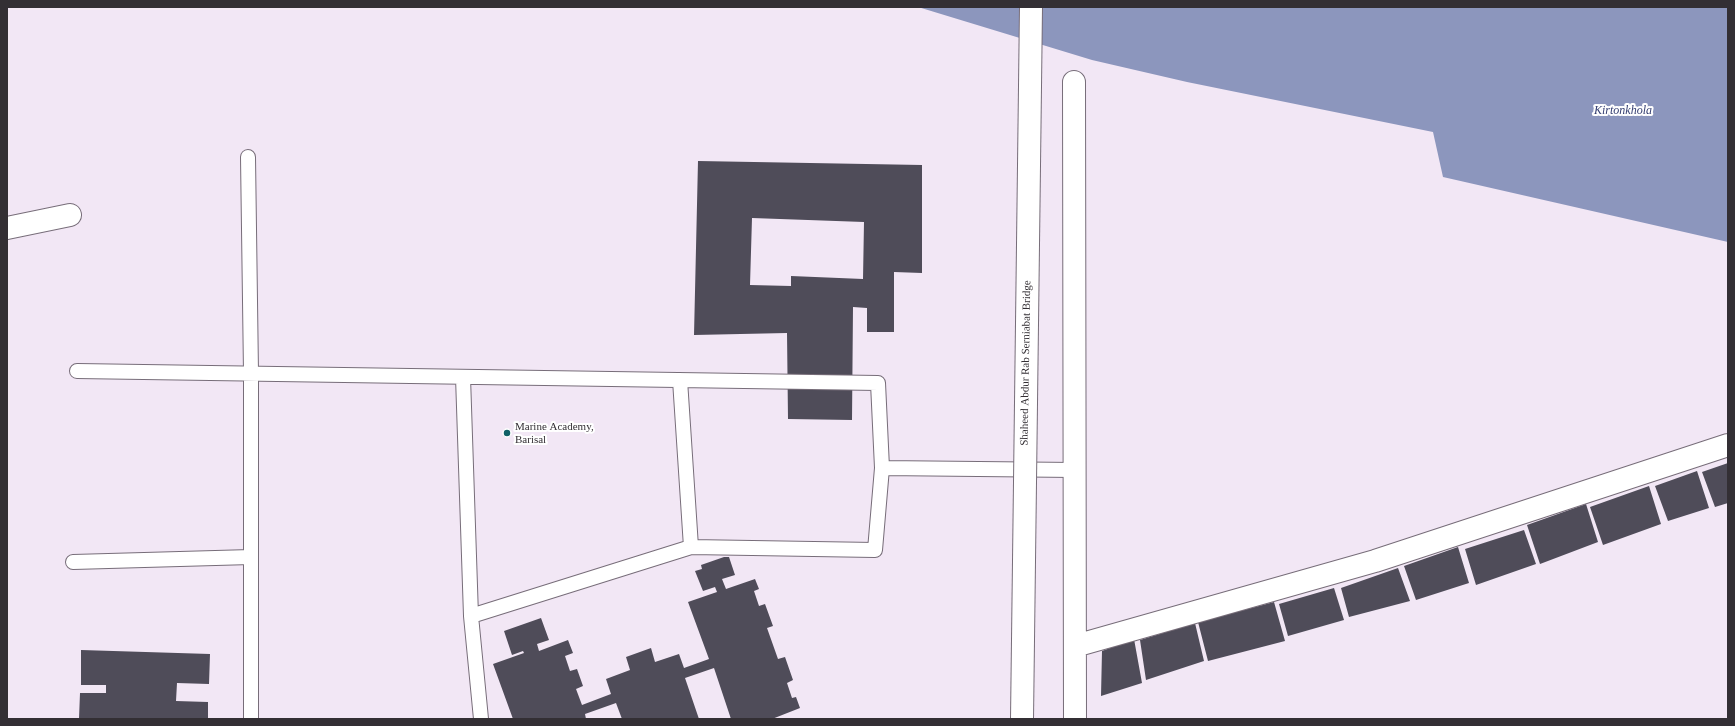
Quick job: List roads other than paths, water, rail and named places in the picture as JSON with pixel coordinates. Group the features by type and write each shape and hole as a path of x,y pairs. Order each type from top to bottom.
{"main road":[{"name":"Shaheed Abdur Rab Serniabat Bridge","path":"1022,719 1031,7"},
{"path":"1074,82 1075,719"},
{"path":"7,228 70,215"},
{"path":"1075,646 1375,561 1728,445"}],"lane":[{"path":"248,156 251,373 251,719"},
{"path":"77,371 878,383 882,468 875,550 691,547 471,616"},
{"path":"463,376 471,616 481,719"},
{"path":"680,380 691,547"},
{"path":"882,468 1075,470"},
{"path":"72,562 251,557"}],"water":[{"name":"Kirtonkhola","path":"918,7 1728,7 1728,242 1443,177 1433,132 1187,82 1092,60"}],"place":[{"name":"Marine Academy, Barisal","path":"507,433"}]}
